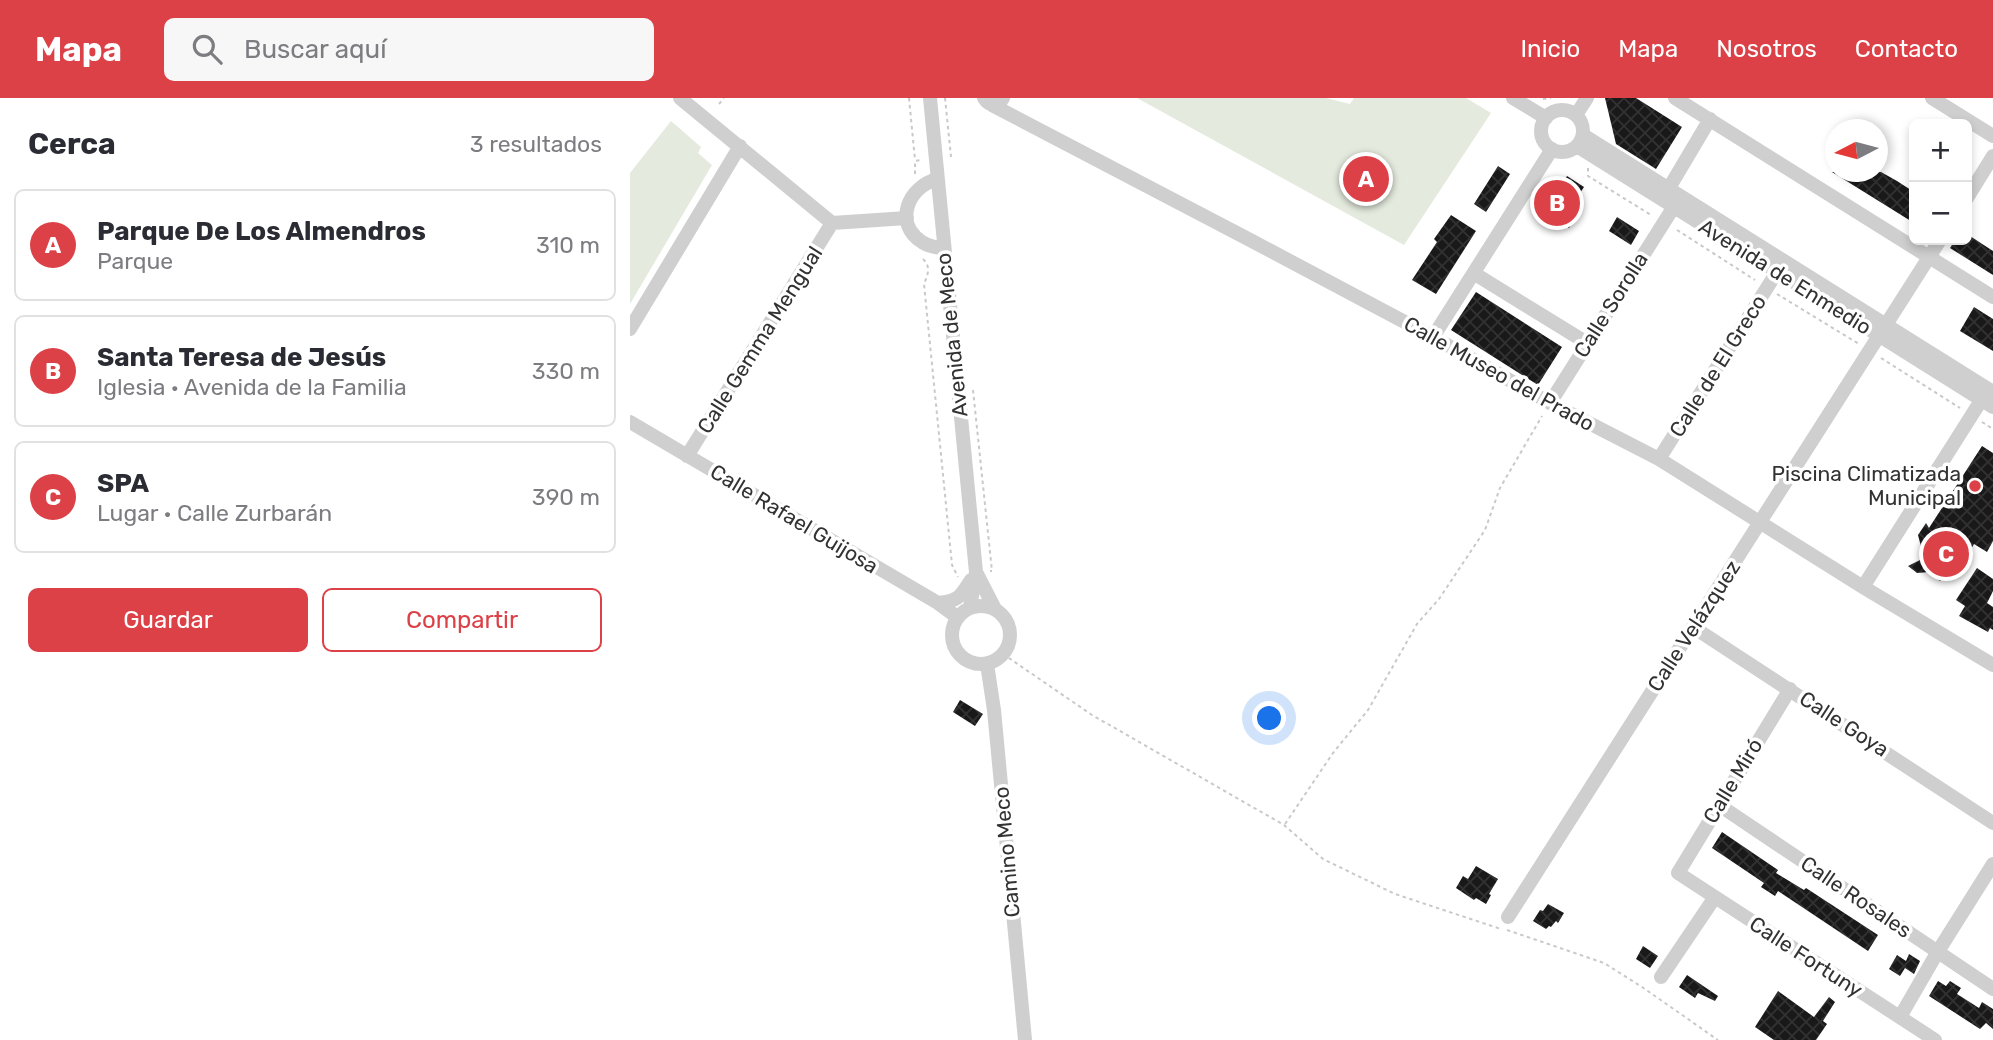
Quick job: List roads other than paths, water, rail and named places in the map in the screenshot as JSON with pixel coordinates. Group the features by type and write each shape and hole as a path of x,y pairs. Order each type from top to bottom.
{"street":[{"path":"680,98 832,223 907,218"},
{"name":"Avenida de Meco","path":"930,98 944,248 982,571 995,609"},
{"path":"1513,98 1546,118"},
{"path":"1572,108 1582,124 1580,141 1565,152 1552,149 1543,139 1541,132 1546,118 1554,111 1572,108 1587,98"},
{"path":"1675,98 1993,297"},
{"path":"1932,98 1993,136"},
{"name":"Calle Museo del Prado","path":"993,100 1550,403 1659,459 1993,665"},
{"path":"1669,188 1710,119"},
{"name":"Avenida de Enmedio","path":"1580,141 1669,188 1989,399"},
{"name":"Avenida de Enmedio","path":"1580,141 1674,208 1777,272 1883,331"},
{"path":"630,329 740,146"},
{"path":"1433,337 1552,149"},
{"path":"1972,190 1993,156"},
{"path":"937,179 926,182 917,189 907,208 907,218 915,237 930,246 944,248"},
{"name":"Calle Sorolla","path":"1550,403 1674,208"},
{"name":"Calle Gemma Mengual","path":"687,456 832,223"},
{"name":"Calle Velázquez","path":"1508,917 1937,245"},
{"name":"Calle de El Greco","path":"1659,459 1777,272"},
{"path":"1475,274 1587,343"},
{"path":"1863,587 1989,399"},
{"name":"Calle Rafael Guijosa","path":"630,422 957,617"},
{"path":"938,604 953,602 960,597 982,571"},
{"name":"Avenida de Meco","path":"970,607 982,571"},
{"path":"978,605 995,609 1007,621 1010,630 1010,638 1003,654 987,664 967,661 953,646 952,626 957,617 970,607 978,605"},
{"name":"Calle Goya","path":"1693,627 1993,822"},
{"name":"Camino Meco","path":"987,664 994,710 1025,1040"},
{"name":"Calle Miró","path":"1678,873 1790,689"},
{"name":"Calle Rosales","path":"1719,804 1993,989"},
{"path":"1900,1017 1993,864"},
{"name":"Calle Fortuny","path":"1678,873 1935,1040"},
{"path":"1661,977 1715,897"}],"place":[{"name":"Parque De Los Almendros","path":"1366,179"},
{"name":"Santa Teresa de Jesús","path":"1557,203"},
{"name":"Piscina Climatizada Municipal","path":"1975,486"},
{"name":"SPA","path":"1946,554"}]}
